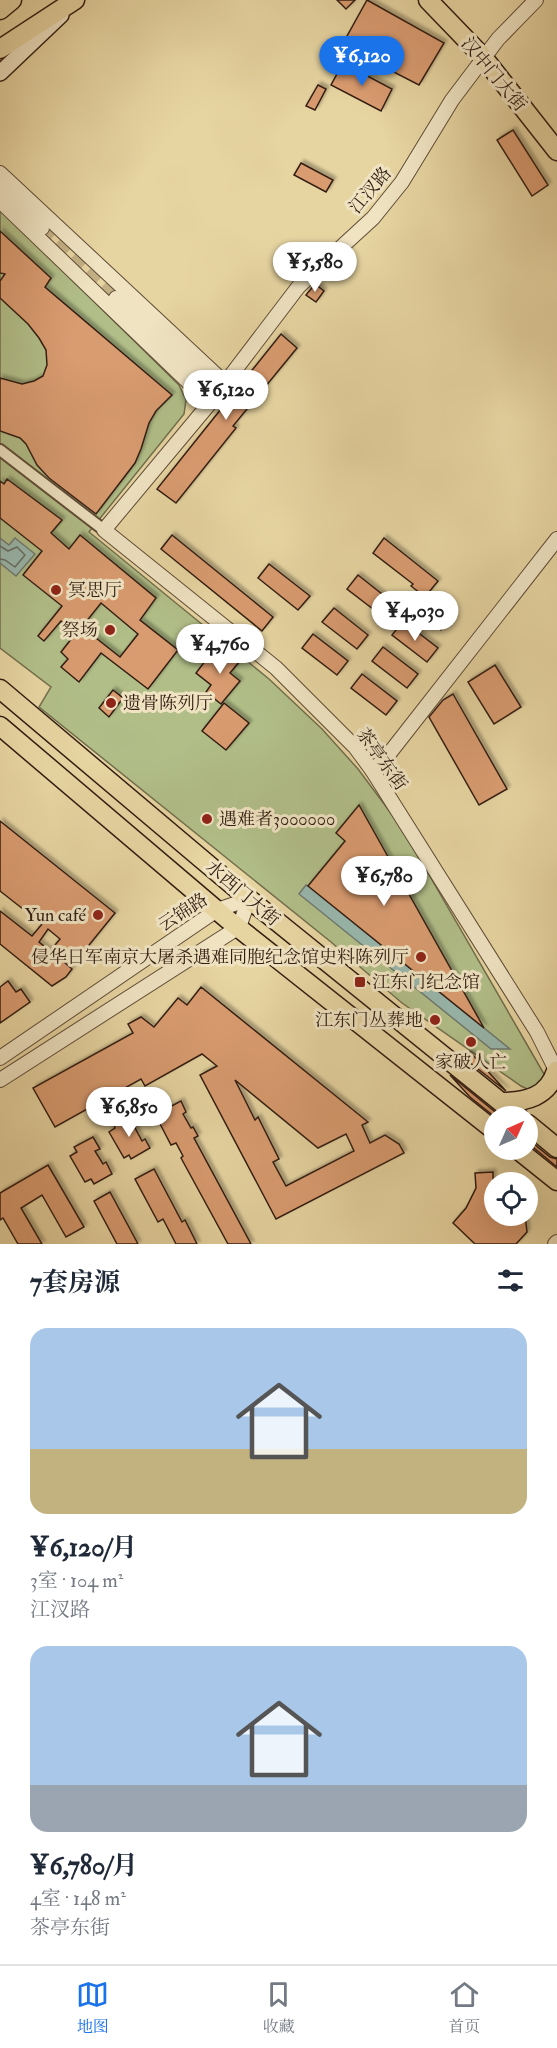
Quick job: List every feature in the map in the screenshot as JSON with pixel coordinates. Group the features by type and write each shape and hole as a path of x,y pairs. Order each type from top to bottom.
{"main road":[{"path":"0,10 12,0"},
{"path":"0,47 52,0"},
{"path":"0,47 76,0"},
{"path":"0,73 76,0"},
{"name":"汉中门大街","path":"428,0 483,57 557,151"},
{"name":"水西门大街","path":"0,689 249,899 506,1106"},
{"name":"水西门大街","path":"0,726 217,910 484,1122"},
{"path":"501,1102 522,1101 535,1097 545,1091 557,1071"},
{"path":"538,1132 557,1148"},
{"path":"531,1160 557,1181"}],"street":[{"name":"江汊路","path":"104,530 217,393 299,286 373,218 402,182 452,100 483,57 536,0"},
{"path":"0,172 117,283 217,393"},
{"path":"0,187 48,242 55,239 57,226"},
{"path":"0,201 41,234 62,261 81,279 109,299 217,393"},
{"path":"62,261 59,251 65,244 79,246"},
{"path":"81,279 88,281 94,277 97,271 95,263"},
{"path":"109,299 101,290 108,282 117,283"},
{"path":"0,450 104,530"},
{"name":"茶亭东街","path":"104,530 276,668 355,747 372,770 537,1032 557,1071"},
{"path":"372,770 385,759 557,539"},
{"path":"0,1080 239,927 249,899"},
{"name":"云锦路","path":"0,1058 217,910 249,899"}],"green space":[{"path":"0,209 179,385 186,400 184,414 89,532 269,679 322,729 358,769 402,828 544,1074 543,1083 529,1090 521,1086 402,1003 331,942 39,707 51,687 0,648"}],"water":[{"path":"0,538 9,545 15,538 35,554 16,576 0,563"},
{"path":"306,885 510,1049 491,1049 299,894"}],"building":[{"path":"337,0 355,0 346,9"},
{"path":"367,0 444,43 419,85 351,50 345,61 336,56"},
{"path":"343,63 392,89 381,111 331,85"},
{"path":"318,85 326,89 315,110 306,106"},
{"path":"513,130 548,185 532,196 497,140"},
{"path":"301,163 333,180 326,192 294,175"},
{"path":"0,231 51,278 45,287 172,395 156,411 149,423 135,463 96,514 49,478 37,465 26,444 20,438 0,431 0,378 22,384 34,381 43,376 47,365 46,350 39,338 28,324 0,298 0,281 5,274 0,273"},
{"path":"315,284 324,291 316,302 306,295"},
{"path":"281,334 297,348 233,426 236,428 176,503 157,489"},
{"path":"7,479 62,520 51,533 69,549 80,535 156,598 140,620 178,650 148,689 101,653 79,682 61,667 68,659 61,652 76,633 61,621 44,641 38,636 62,606 23,575 42,551 0,518 0,481 4,484","holes":["101,603 138,634 120,657 82,627"]},
{"path":"172,535 273,617 262,631 161,549"},
{"path":"384,538 438,581 425,597 411,586 413,584 373,553"},
{"path":"269,564 310,596 298,610 258,578"},
{"path":"358,575 392,602 382,616 347,589"},
{"path":"433,603 451,617 441,630 422,616"},
{"path":"334,608 368,635 357,649 322,622"},
{"path":"403,621 438,648 427,662 392,635"},
{"path":"313,634 348,661 337,675 302,648"},
{"path":"383,647 418,674 407,688 372,661"},
{"path":"223,648 240,661 230,673 240,681 221,704 206,692 211,685 196,673 209,656 214,660"},
{"path":"495,665 521,707 494,724 468,682"},
{"path":"362,674 397,701 386,715 351,688"},
{"name":"遗骨陈列厅","path":"113,690 123,698 109,717 99,708"},
{"path":"453,694 507,789 479,805 429,717 443,700"},
{"path":"224,703 249,723 226,750 202,731"},
{"name":"侵华日军南京大屠杀遇难同胞纪念馆史料陈列厅","path":"359,805 484,1028 308,886 345,841 336,833"},
{"path":"0,821 115,913 81,955 74,950 64,962 72,969 66,977 52,986 0,944 0,911 32,936 42,924 0,891","holes":["48,929 60,939 50,951 39,942"]},
{"path":"8,981 16,992 21,989 30,1002 0,1023 0,987"},
{"path":"201,987 368,1122 362,1125 370,1143 385,1135 399,1144 404,1153 276,1219 200,1075 217,1066 202,1054 145,1086 141,1079 55,1127 33,1088 133,1033 128,1024 141,1017 154,1027 178,998 187,1005","holes":["235,1080 318,1148 346,1134 354,1151 286,1186 273,1162 279,1159 258,1117 255,1120"]},
{"path":"470,1052 506,1091 464,1058"},
{"path":"450,1075 488,1106 484,1106 484,1108"},
{"path":"181,1101 186,1112 183,1114 198,1136 194,1138 251,1244 228,1244 181,1158 183,1156 176,1143 171,1145 157,1118 162,1116 160,1112"},
{"path":"133,1114 138,1124 134,1126 142,1141 145,1139 150,1148 131,1159 129,1155 124,1158 109,1132 115,1128 114,1125"},
{"path":"93,1137 100,1149 95,1151 103,1164 106,1162 112,1174 94,1184 91,1179 85,1182 70,1156 77,1152 74,1147"},
{"path":"538,1147 550,1157 557,1159 557,1167 538,1151"},
{"path":"48,1165 84,1227 66,1237 42,1195 21,1208 42,1244 18,1244 3,1218 0,1220 0,1193"},
{"path":"154,1169 182,1222 185,1220 197,1244 176,1244 163,1219 158,1222 135,1179"},
{"path":"484,1172 484,1226 526,1226 527,1232 516,1244 475,1244 453,1223 466,1208 476,1188 475,1173"},
{"path":"110,1192 138,1244 117,1244 94,1201"}],"tunnel":[{"path":"42,228 116,298"}],"place":[{"name":"冥思厅","path":"56,590"},
{"name":"祭场","path":"110,630"},
{"name":"遗骨陈列厅","path":"111,703"},
{"name":"遇难者3000000","path":"207,819"},
{"name":"Yun café","path":"98,915"},
{"name":"侵华日军南京大屠杀遇难同胞纪念馆史料陈列厅","path":"421,957"},
{"name":"江东门纪念馆","path":"360,982"},
{"name":"江东门丛葬地","path":"435,1020"},
{"name":"家破人亡","path":"471,1042"}]}
